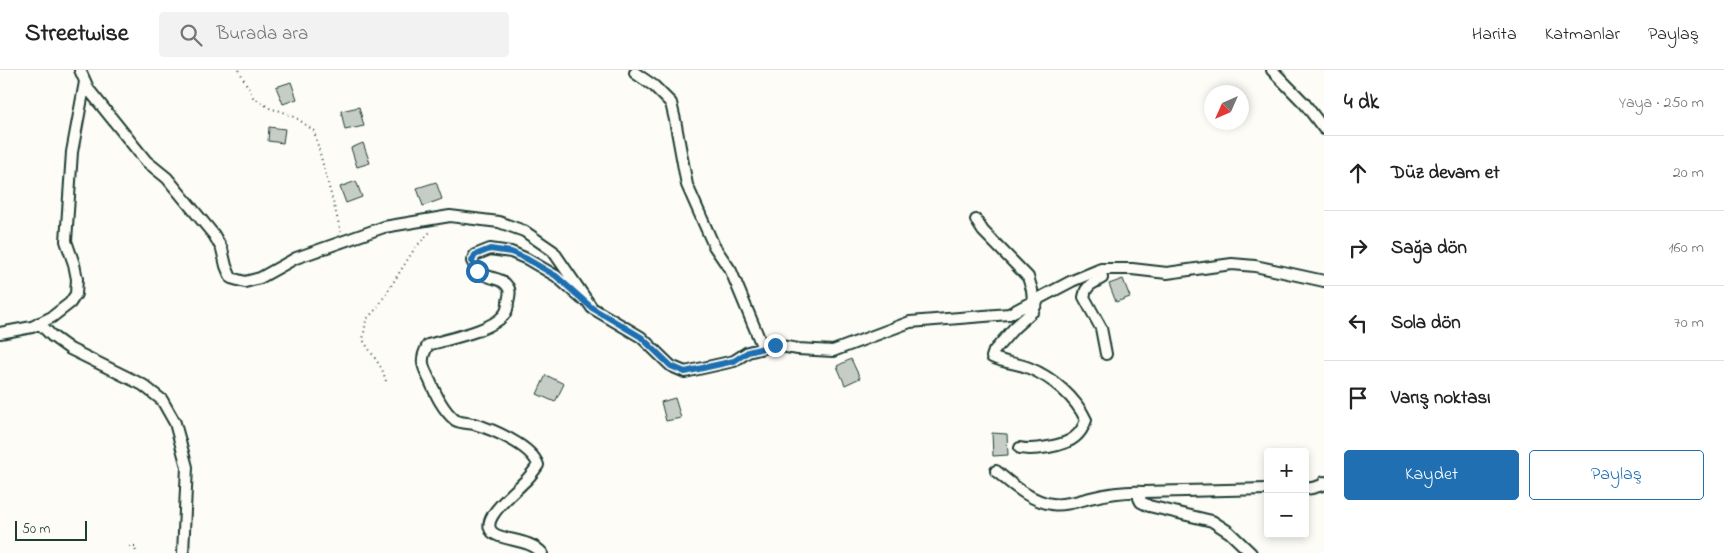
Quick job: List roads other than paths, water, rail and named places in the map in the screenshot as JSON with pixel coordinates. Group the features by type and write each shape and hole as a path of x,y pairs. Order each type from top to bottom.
{"street":[{"path":"80,70 89,90 146,161 167,178 214,235 222,249 231,278 245,282 260,278 296,258 384,227 450,216 499,222 524,232 553,251 592,308"},
{"path":"1272,70 1305,104 1324,129"},
{"path":"635,74 654,86 671,103 676,120 687,185 714,246 731,271 763,348"},
{"path":"0,333 32,327 52,317 70,302 76,294 77,279 66,241 72,152 86,82"},
{"path":"976,220 983,231 1028,277 1036,300 1033,311 1014,328 994,351 992,357 1007,363 1030,368 1055,383 1075,403 1086,420 1075,438 1030,450 1020,448"},
{"path":"542,553 523,542 497,536 490,529 492,514 532,474 538,465 536,458 518,444 499,434 475,425 457,421 445,410 436,396 422,364 428,345 489,326 502,317 507,309 510,293 508,287 501,280 485,276 477,271 472,261 475,255 490,249 511,252 556,276 592,308 641,337 671,366 685,372 734,361 748,352 775,345 798,349 833,351 910,322 1009,314 1072,281 1101,269 1132,269 1167,273 1232,264 1255,266 1324,282"},
{"path":"1101,269 1102,278 1090,285 1084,297 1101,328 1106,354"},
{"path":"39,323 52,336 70,349 143,385 162,400 175,423 186,467 183,553"},
{"path":"996,471 1030,496 1052,504 1070,503 1126,491 1264,489"},
{"path":"1309,488 1322,485 1324,482"},
{"path":"1143,492 1139,498 1141,502 1212,521 1229,532 1251,553"}]}
